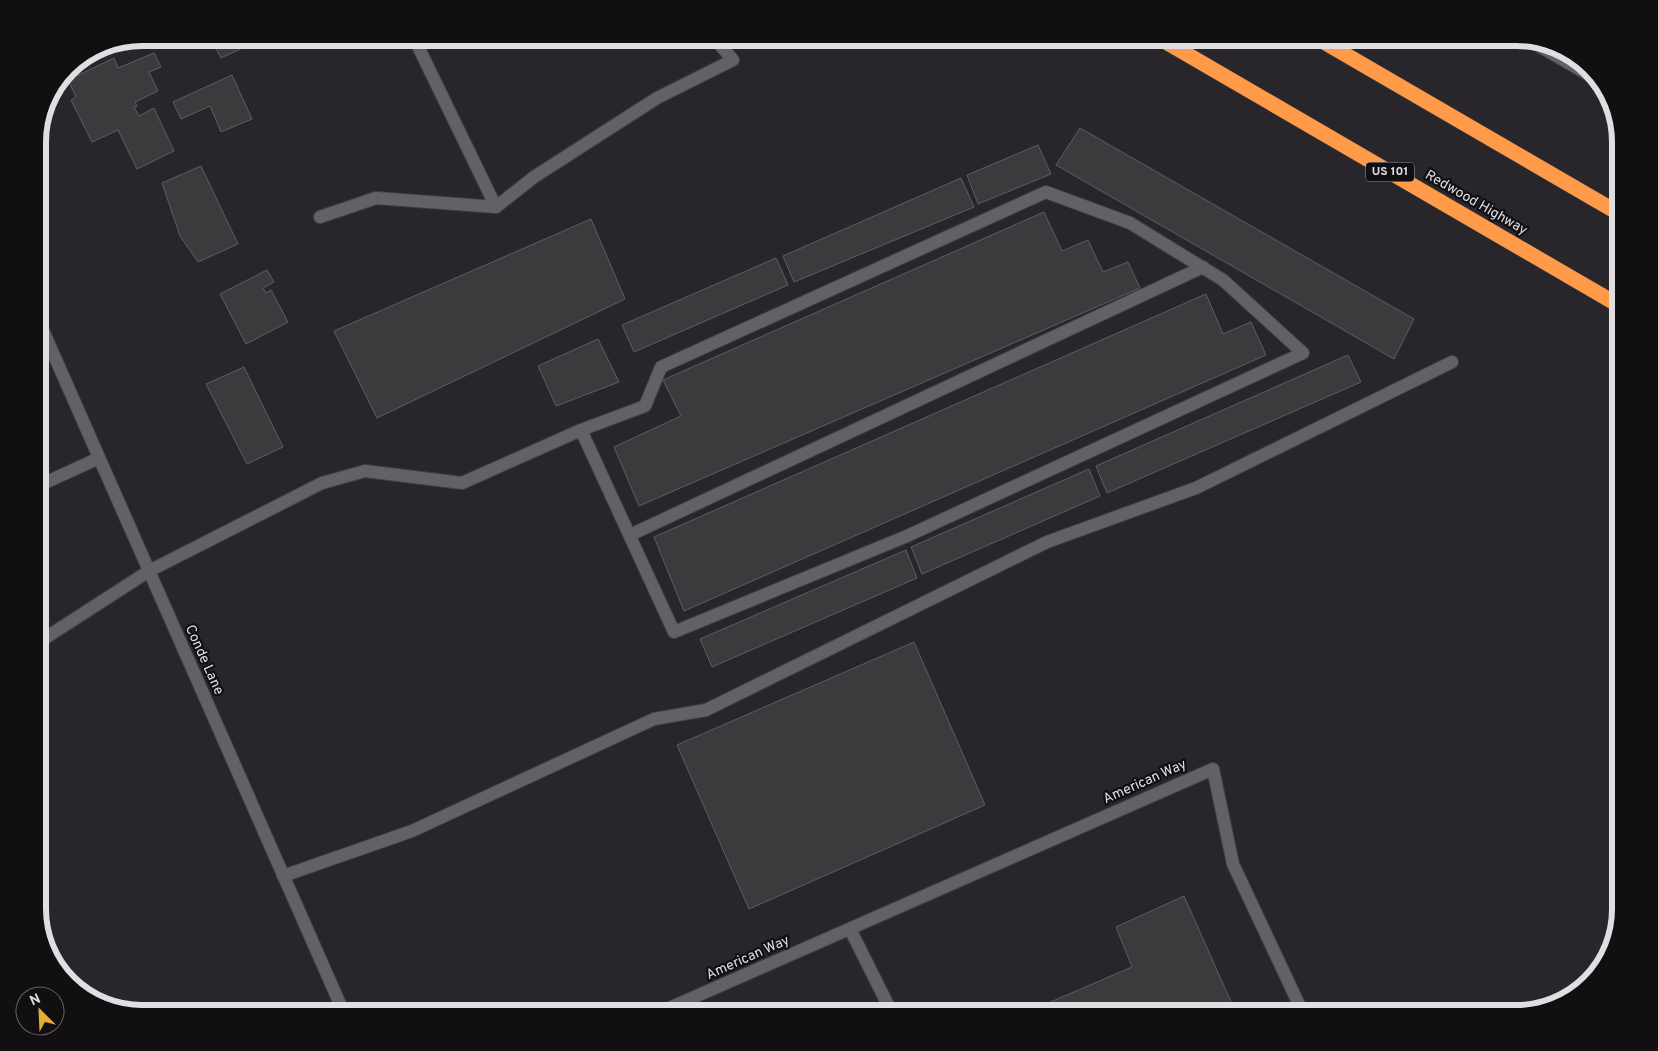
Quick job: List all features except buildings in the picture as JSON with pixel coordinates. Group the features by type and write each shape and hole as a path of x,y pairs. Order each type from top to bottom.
{"highway":[{"name":"Redwood Highway","path":"1174,46 1612,301"},
{"path":"1331,46 1612,209"}],"street":[{"path":"418,46 496,207"},
{"path":"320,217 376,198 496,207 534,177 657,98 733,60 721,46"},
{"path":"1553,54 1572,65"},
{"path":"46,637 149,571 322,483 366,471 462,483 581,430 645,406 661,367 1046,192 1130,222 1223,280 1302,353 907,536 674,632 581,430"},
{"path":"630,536 1202,267"},
{"name":"Conde Lane","path":"46,336 340,1005"},
{"path":"283,876 412,831 654,718 706,710 1047,542 1196,488 1452,362"},
{"path":"46,482 99,458"},
{"name":"American Way","path":"686,1005 850,929 1213,769 1233,864 1299,1005"},
{"path":"850,929 888,1005"}]}
